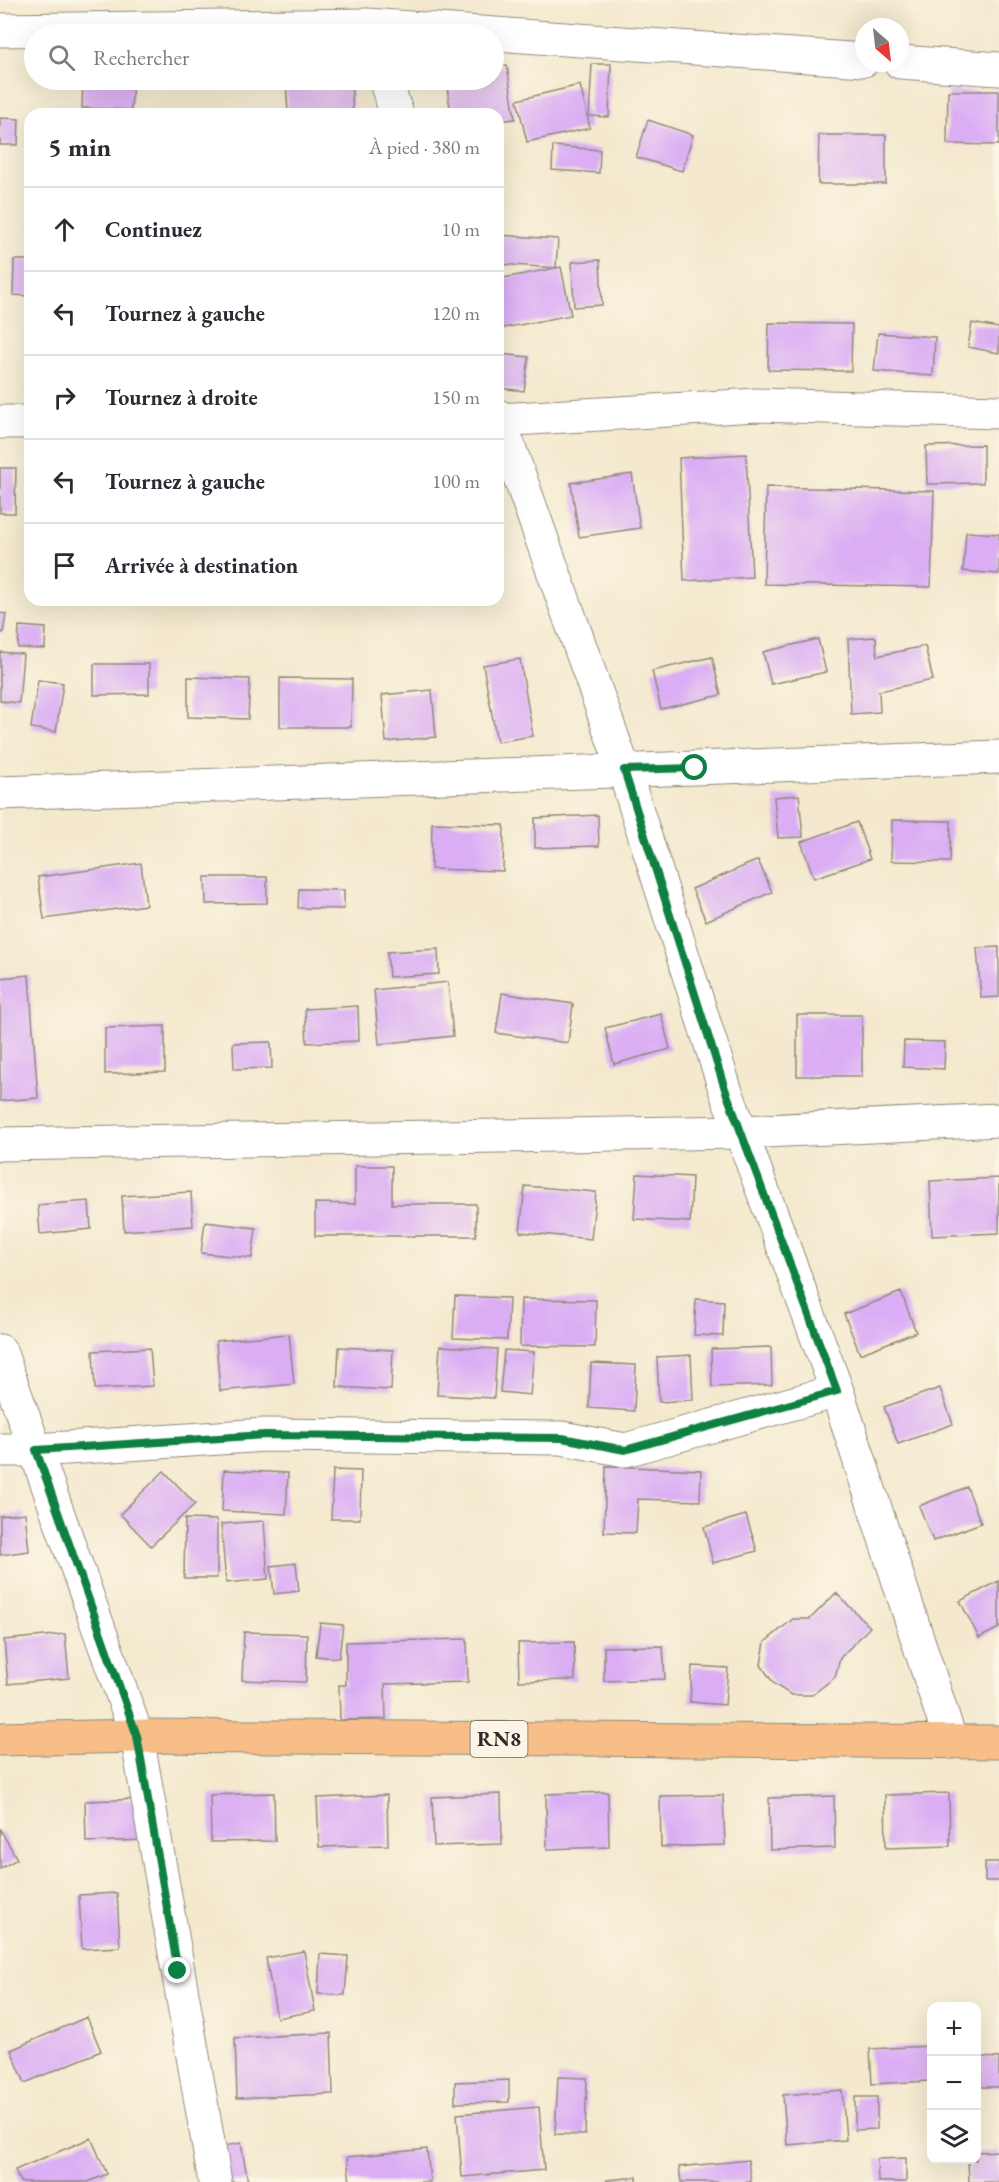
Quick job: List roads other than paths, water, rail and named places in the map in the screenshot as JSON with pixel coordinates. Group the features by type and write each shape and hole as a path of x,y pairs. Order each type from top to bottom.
{"main road":[{"name":"RN8","path":"0,1739 137,1736 999,1742"}],"street":[{"path":"219,24 365,20 415,24"},
{"path":"0,30 24,29"},
{"path":"504,31 855,59"},
{"path":"909,63 999,69"},
{"path":"389,90 395,108"},
{"path":"504,419 757,405 999,412"},
{"path":"0,422 24,422"},
{"path":"504,436 624,770 725,1089 837,1391 951,1742"},
{"path":"0,793 999,757"},
{"path":"0,1144 742,1132 999,1120"},
{"path":"0,1352 137,1736 215,2182"},
{"path":"0,1450 36,1450 265,1435 562,1438 625,1450 837,1391"}]}
